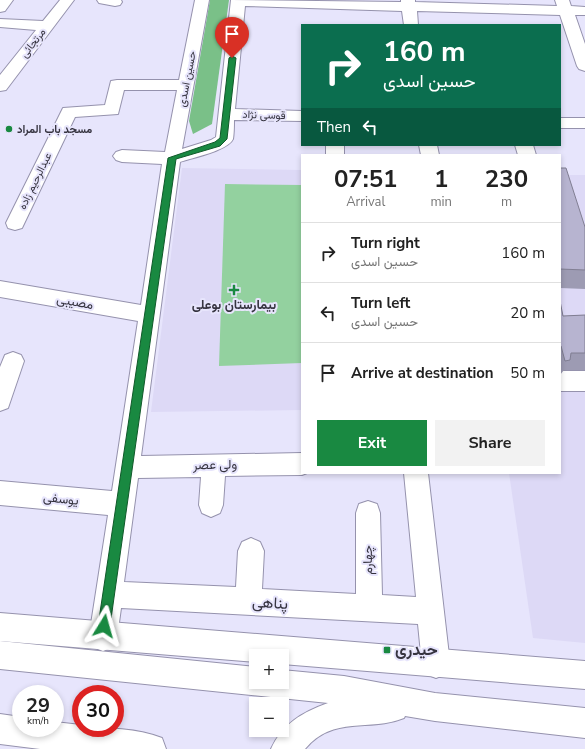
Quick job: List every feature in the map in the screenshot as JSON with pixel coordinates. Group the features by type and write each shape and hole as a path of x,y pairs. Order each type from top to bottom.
{"main road":[{"path":"0,8 6,0"},
{"name":"مرتجائی","path":"0,86 67,0"},
{"name":"حسین اسدی","path":"103,637 172,158 202,0"},
{"path":"122,156 172,158 217,144 224,139 238,1 408,3 487,8 563,5 585,11"},
{"path":"408,3 411,24"},
{"path":"563,5 585,66"},
{"path":"487,8 491,24"},
{"path":"0,23 47,26"},
{"name":"عبدالرحیم زاده","path":"14,223 69,112 112,110 117,85 186,85"},
{"name":"قوسی نژاد","path":"227,114 301,116"},
{"path":"561,122 585,123"},
{"name":"مصیبی","path":"0,289 149,315"},
{"path":"0,401 13,361"},
{"path":"561,381 585,380"},
{"name":"ولی عصر","path":"127,467 301,464"},
{"path":"211,505 214,465"},
{"path":"416,474 436,664"},
{"name":"یوسفی","path":"0,493 122,504"},
{"name":"چهارم","path":"368,513 369,608"},
{"path":"248,602 251,551"},
{"name":"پناهی","path":"109,594 431,611"},
{"path":"0,627 103,637 585,675"},
{"path":"0,655 249,680"},
{"path":"289,685 344,690 435,707 585,722"},
{"path":"286,749 293,738 313,722 340,713 369,709 435,707"},
{"path":"0,729 151,749"}],"shaded area":[{"name":"بیمارستان بوعلی","path":"182,168 301,170 301,410 151,412"},
{"path":"561,175 585,175 585,643 533,638 509,474 561,474"}],"green space":[{"path":"210,0 229,0 212,124 193,134 189,121"},
{"path":"225,184 301,185 301,363 219,366"}],"building":[{"path":"561,168 566,168 585,227 585,270 561,269"},
{"path":"561,306 563,316 585,315 585,353 571,353 570,360 565,361 561,346"}],"place":[{"name":"مسجد باب المراد","path":"9,129"},
{"name":"بیمارستان بوعلی","path":"234,290"},
{"name":"حیدری","path":"387,650"}],"route":[{"path":"104,626 172,158 217,144 224,139 232,58"}]}
